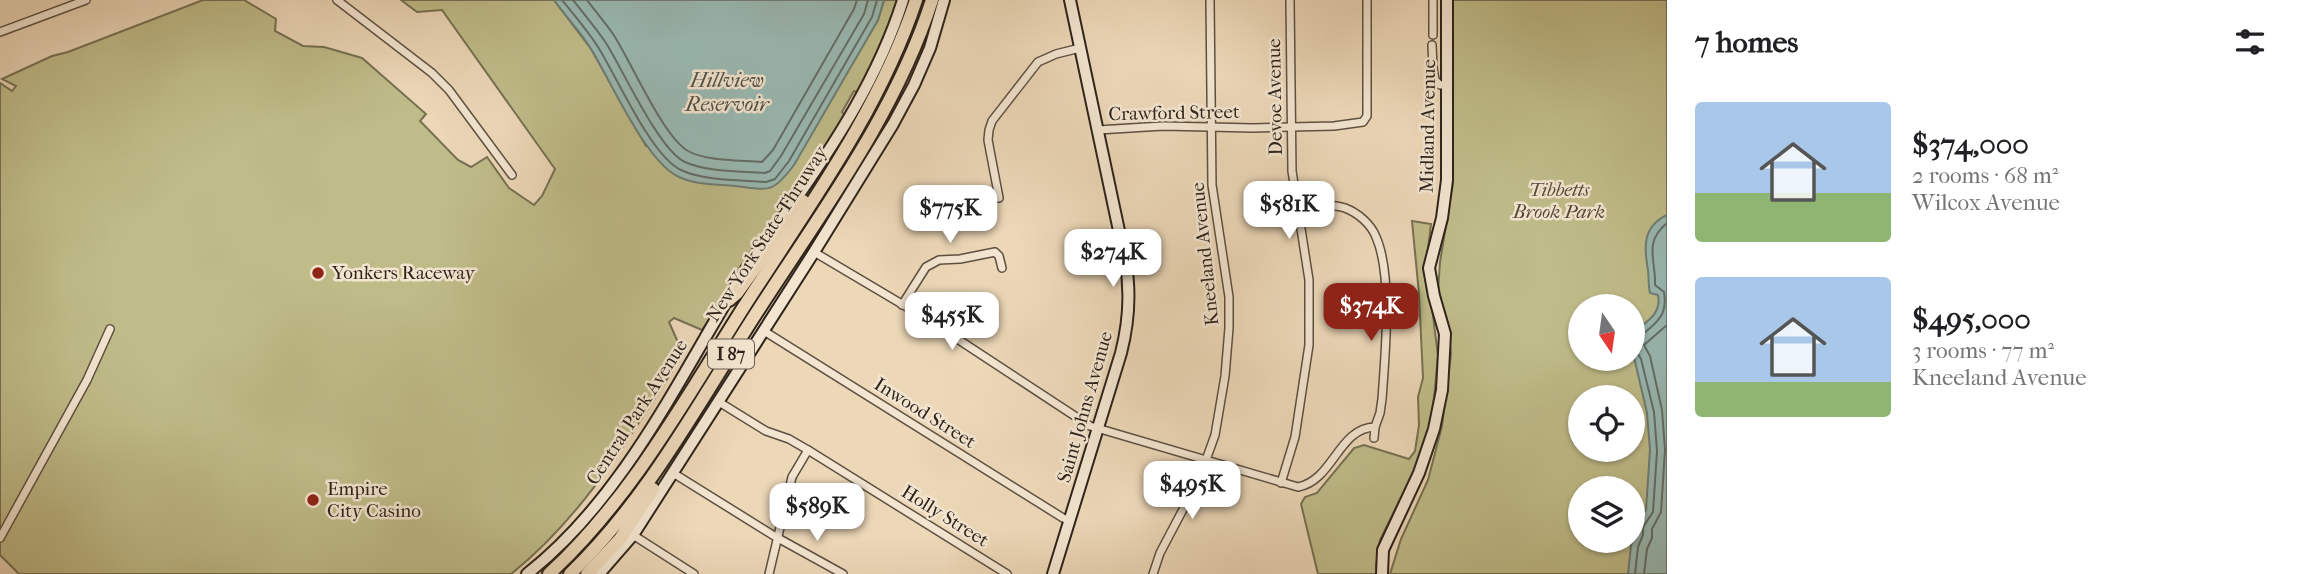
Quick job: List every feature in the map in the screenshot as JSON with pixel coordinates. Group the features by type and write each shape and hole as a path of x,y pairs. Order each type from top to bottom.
{"highway":[{"name":"New York State Thruway","path":"549,574 590,533 635,475 820,188 878,92 916,0"},
{"name":"New York State Thruway","path":"570,574 612,530 663,461 878,122 911,57 932,0"},
{"path":"729,300 737,293 803,200 820,188"},
{"path":"587,574 628,527 656,484 663,461"}],"main road":[{"name":"Central Park Avenue","path":"527,574 540,565 590,514 656,420 750,264 856,105 887,43 903,0"},
{"path":"599,574 634,535 893,124 930,48 944,0"},
{"name":"Saint Johns Avenue","path":"1053,574 1123,343 1129,291 1125,259 1070,0"},
{"name":"Midland Avenue","path":"1382,574 1383,551 1427,450 1442,390 1445,334 1434,296 1430,268 1442,218 1447,180 1447,0"}],"street":[{"path":"0,32 86,0"},
{"path":"337,0 415,57 432,73 449,90 512,175"},
{"name":"Kneeland Avenue","path":"1153,574 1167,538 1198,481 1215,435 1223,400 1229,297 1212,185 1210,0"},
{"name":"Devoe Avenue","path":"1281,483 1295,437 1310,345 1309,280 1292,171 1290,0"},
{"name":"Crawford Street","path":"1098,130 1163,126 1355,125 1366,120 1367,0"},
{"path":"1433,0 1433,35"},
{"path":"1432,45 1435,80 1440,85 1446,85"},
{"path":"999,198 988,140 992,121 1038,62 1080,48"},
{"path":"1296,207 1345,208 1372,228 1379,245 1385,280 1384,362 1380,413 1374,438"},
{"path":"814,252 1090,426 1298,487 1314,482 1354,434 1366,427 1375,427"},
{"path":"902,305 926,267 939,260 995,252 1002,268"},
{"path":"0,538 82,391 110,329"},
{"name":"Inwood Street","path":"764,331 1069,520"},
{"name":"Holly Street","path":"719,402 766,431 789,439 808,450 1007,574"},
{"path":"769,574 792,477 808,450"},
{"path":"673,473 776,537 843,574"},
{"path":"634,535 694,574"}],"green space":[{"name":"Yonkers Raceway","path":"203,0 244,0 276,19 275,31 303,46 324,47 362,58 426,114 420,121 458,160 471,167 487,157 509,188 534,205 542,196 555,169 442,10 417,12 401,0 554,0 591,49 646,146 835,92 878,20 884,0 900,0 860,93 854,91 842,112 846,117 702,330 674,318 669,322 681,349 680,359 624,446 561,527 511,574 19,574 0,555 0,83 12,91 16,86 2,79 52,56"},
{"name":"Tibbetts Brook Park","path":"1452,0 1667,0 1667,574 1390,574 1401,539 1428,480 1442,426 1451,354 1448,324 1438,291 1453,183"},
{"path":"1412,221 1431,224 1425,274 1438,356 1432,419 1417,465 1380,540 1377,574 1318,574 1301,504 1305,497 1317,493 1354,448 1364,445 1409,459 1415,451 1419,425 1418,397 1423,378"}],"water":[{"name":"Hillview Reservoir","path":"554,0 884,0 878,20 794,165 775,185 763,189 691,181 677,176 665,167 641,138 589,45"},
{"path":"1667,215 1667,574 1628,574 1630,553 1645,553 1650,450 1645,385 1640,385 1637,371 1645,371 1645,323 1652,317 1659,302 1658,295 1650,293 1649,290 1646,246 1649,232"}],"place":[{"name":"Yonkers Raceway","path":"318,273"},
{"name":"Empire City Casino","path":"313,500"}]}
